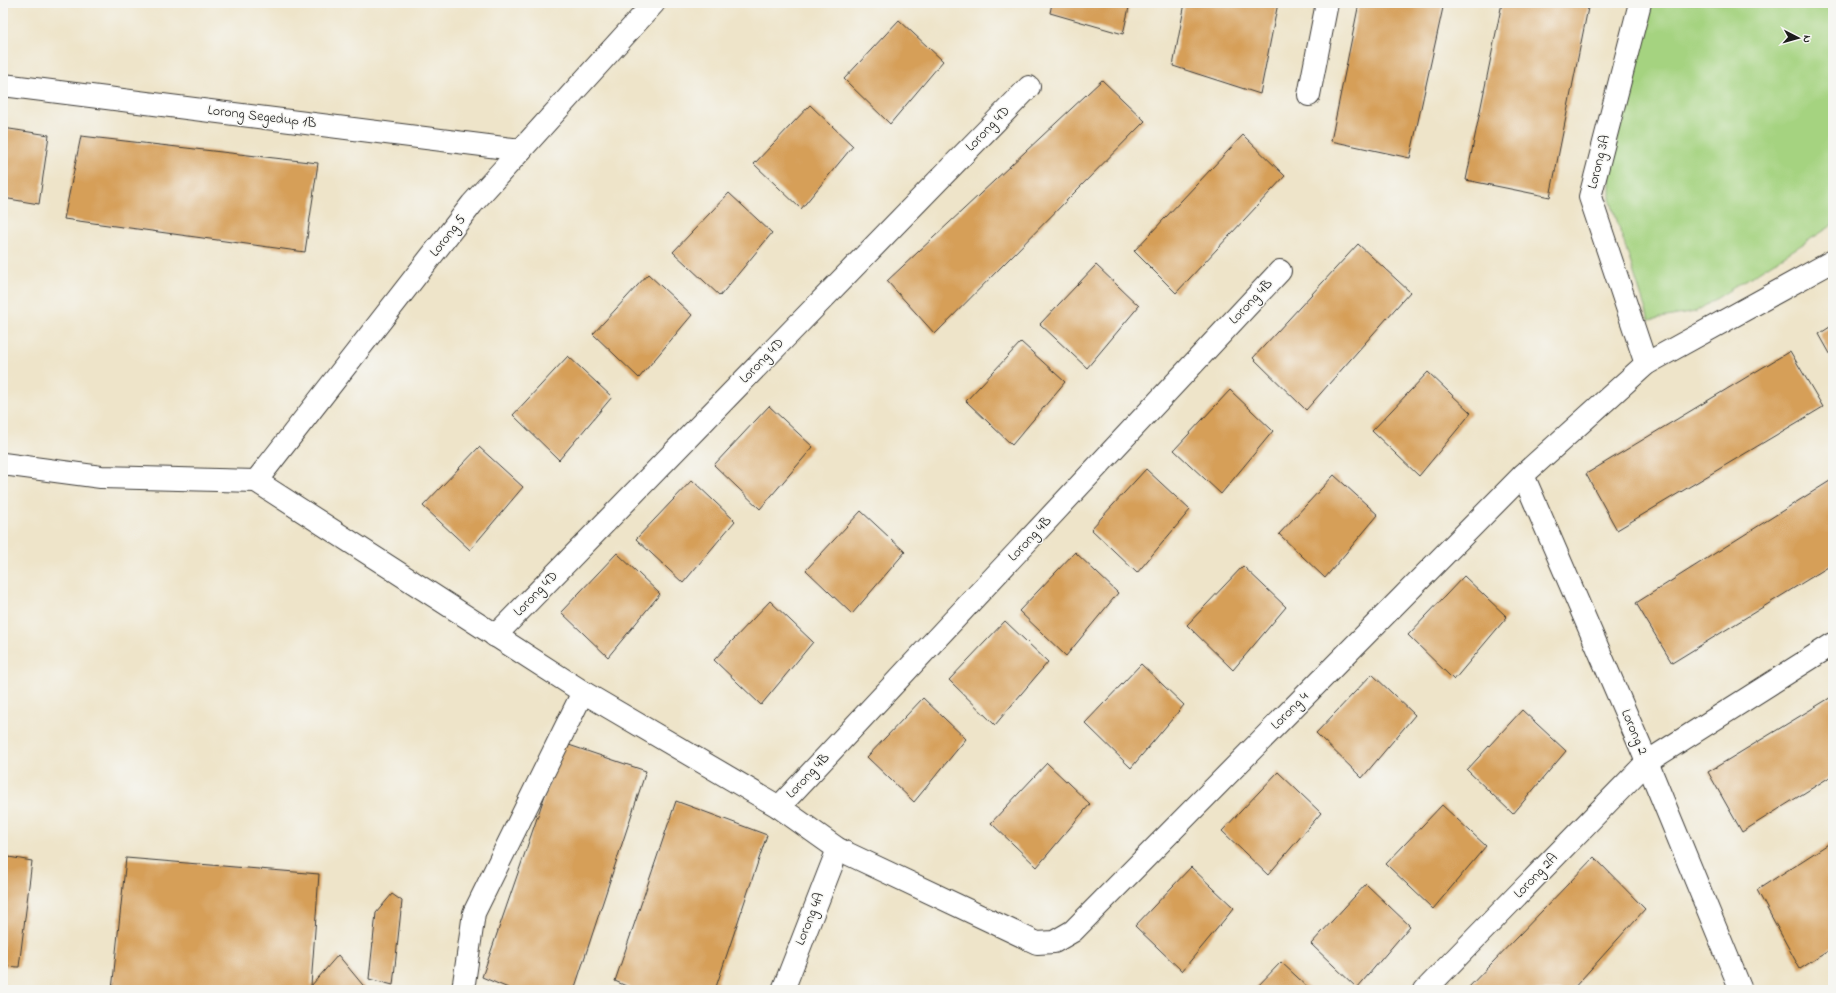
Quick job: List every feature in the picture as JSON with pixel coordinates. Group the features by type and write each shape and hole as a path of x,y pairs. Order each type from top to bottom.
{"street":[{"name":"Lorong 5","path":"256,481 472,204 654,3"},
{"path":"1309,95 1327,3"},
{"name":"Lorong 3A","path":"1640,3 1590,197 1646,364"},
{"name":"Lorong Segedup 1B","path":"3,84 520,150"},
{"name":"Lorong 4D","path":"495,636 1029,87"},
{"name":"Lorong 4","path":"838,849 1037,943 1054,942 1073,931 1523,475 1646,364 1833,261"},
{"name":"Lorong 4B","path":"779,807 1280,270"},
{"path":"3,464 101,477 256,481 583,692 779,807 838,849"},
{"name":"Lorong 2","path":"1523,475 1647,762 1741,990"},
{"name":"Lorong 2A","path":"1425,990 1647,762 1833,644"},
{"path":"463,990 474,913 583,692"},
{"name":"Lorong 4A","path":"782,990 838,849"}],"green space":[{"path":"1651,3 1833,3 1833,225 1695,312 1649,320 1610,199 1610,169"}],"building":[{"path":"1052,3 1130,3 1123,34 1050,13"},
{"path":"1185,3 1278,3 1260,94 1173,66"},
{"path":"1359,3 1444,3 1410,158 1331,141"},
{"path":"1502,3 1589,3 1550,197 1466,180"},
{"path":"899,20 943,61 890,124 844,79"},
{"path":"1102,80 1145,121 935,334 887,281"},
{"path":"810,105 853,146 801,209 754,164"},
{"path":"3,128 49,135 39,204 3,198"},
{"path":"1243,135 1285,176 1176,293 1134,251"},
{"path":"81,136 318,163 305,252 64,219"},
{"path":"729,193 772,233 720,296 673,252"},
{"path":"1358,244 1410,292 1306,410 1253,358"},
{"path":"1096,265 1139,306 1087,368 1040,324"},
{"path":"648,274 692,315 639,378 593,334"},
{"path":"1833,325 1833,359 1819,334"},
{"path":"1021,342 1065,382 1012,445 966,401"},
{"path":"1790,351 1823,407 1617,530 1586,474"},
{"path":"568,356 612,397 559,460 513,415"},
{"path":"1428,372 1471,413 1419,476 1372,431"},
{"path":"1230,390 1273,431 1221,494 1174,450"},
{"path":"769,406 813,447 760,509 714,465"},
{"path":"479,447 523,487 470,550 423,506"},
{"path":"1146,469 1190,510 1137,573 1091,529"},
{"path":"1334,475 1378,515 1325,578 1279,534"},
{"path":"1833,479 1833,564 1672,663 1636,603"},
{"path":"692,480 735,521 683,583 636,539"},
{"path":"861,511 905,552 852,614 806,570"},
{"path":"1075,552 1118,593 1066,656 1019,611"},
{"path":"617,553 660,594 608,657 561,612"},
{"path":"1243,566 1286,607 1233,670 1187,625"},
{"path":"1464,576 1507,617 1454,680 1408,635"},
{"path":"770,601 813,642 761,705 714,660"},
{"path":"1005,621 1048,662 995,725 949,680"},
{"path":"1141,664 1184,705 1131,768 1085,723"},
{"path":"1372,674 1415,715 1362,778 1316,733"},
{"path":"1833,696 1833,775 1742,832 1708,772"},
{"path":"923,698 966,739 914,802 867,757"},
{"path":"1522,710 1566,751 1513,814 1467,770"},
{"path":"563,743 646,771 574,990 513,990 482,977"},
{"path":"1047,763 1090,804 1037,867 991,823"},
{"path":"1278,772 1321,813 1268,875 1222,831"},
{"path":"676,801 767,835 715,990 635,990 615,981"},
{"path":"1442,805 1486,846 1433,909 1386,864"},
{"path":"1833,841 1833,948 1800,969 1757,890"},
{"path":"3,856 32,861 19,967 3,966"},
{"path":"1594,857 1645,909 1572,990 1466,990"},
{"path":"126,858 319,874 311,986 338,955 367,990 112,990"},
{"path":"1191,867 1234,908 1182,971 1135,926"},
{"path":"1366,884 1410,926 1357,988 1311,944"},
{"path":"392,894 402,901 393,985 369,979 376,913"},
{"path":"1281,962 1311,990 1254,990"}]}
